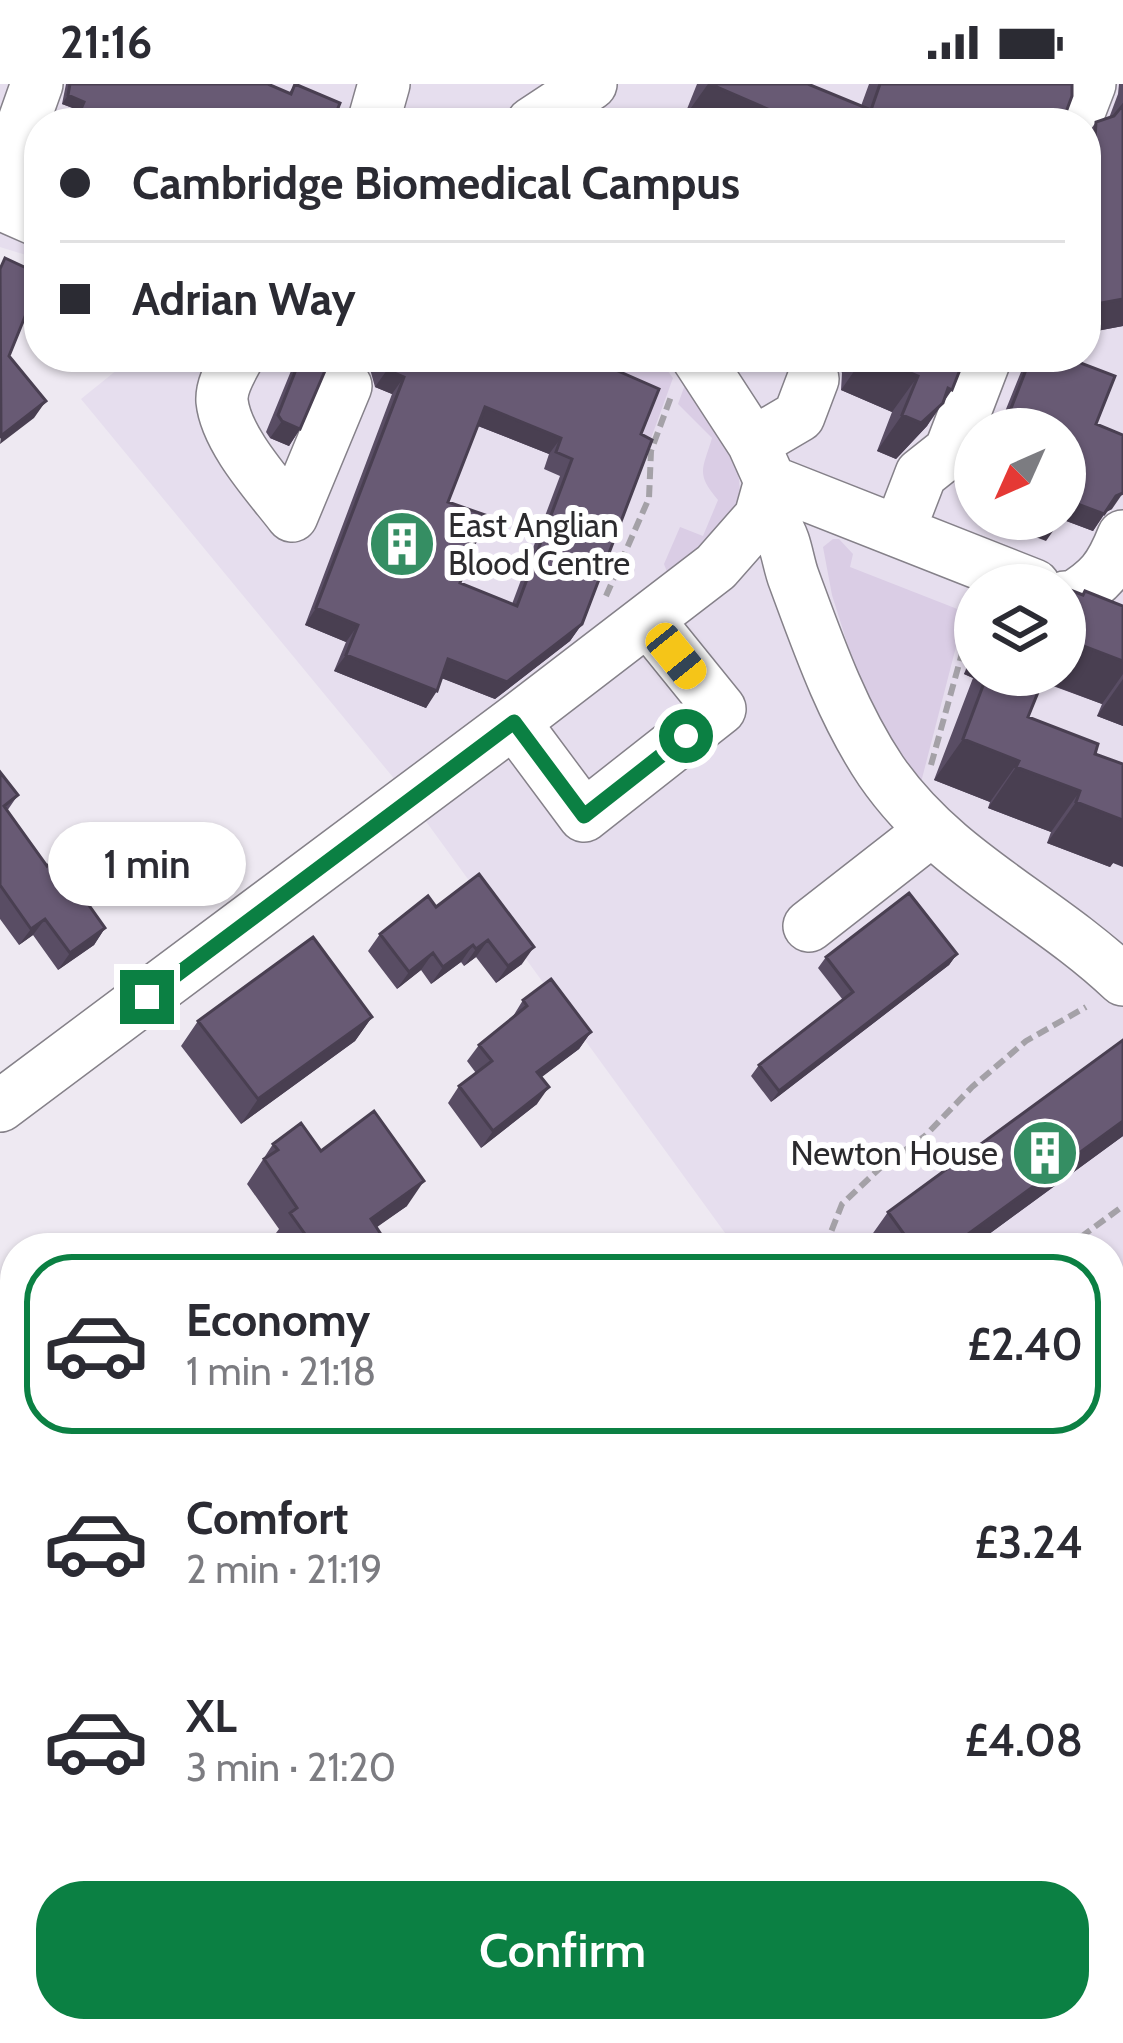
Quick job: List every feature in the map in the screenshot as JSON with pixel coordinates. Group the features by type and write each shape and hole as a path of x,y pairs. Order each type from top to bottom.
{"lane":[{"path":"544,108 591,84"},
{"path":"0,188 24,122"},
{"path":"230,372 221,399 229,424 254,467 292,516 346,386"},
{"path":"705,372 761,480 840,698 881,770 924,822 985,876 1090,950 1113,989"},
{"path":"899,531 921,474 950,451 980,372"},
{"path":"0,1106 528,740 642,625 716,567 799,416 813,379"},
{"path":"761,480 981,564"},
{"path":"1086,586 1095,584 1109,568 1121,545"},
{"path":"1086,606 1123,620"},
{"path":"528,740 584,816 719,709 642,625"},
{"path":"809,926 924,822"}],"path":[{"path":"642,625 651,452 681,372"},
{"path":"924,822 954,696"},
{"path":"831,1233 842,1204 880,1168 926,1136 972,1087 1026,1041 1113,989"},
{"path":"1086,1233 1123,1206"}],"shaded area":[{"path":"0,84 1123,84 1123,1233 725,1233 401,787 81,399 114,372 1101,372 1101,108 24,108 24,254 0,247"},
{"path":"560,372 668,372 673,378 650,441 636,435"},
{"path":"686,382 734,459 739,500 715,542 669,577 664,564 680,527 703,536 718,500 703,470 712,438 678,404"},
{"path":"839,539 853,554 850,567 954,608 954,655 918,794 875,732 832,595 823,547"}],"building":[{"path":"70,84 268,84 291,94 295,84 340,103 338,108 81,108 84,102 68,95"},
{"path":"710,84 808,84 866,108 765,108"},
{"path":"880,84 1072,84 1068,108 872,108"},
{"path":"1123,105 1123,299 1101,303 1101,120 1114,116"},
{"path":"5,258 24,267 24,319 9,356 46,401 1,436 0,269"},
{"path":"1101,371 1115,376 1096,424 1123,435 1123,493 1104,514 1086,507 1086,408 1011,408 1025,372"},
{"path":"295,372 324,372 300,429 278,415"},
{"name":"East Anglian Blood Centre","path":"392,372 620,372 659,389 641,434 652,440 582,624 507,682 448,659 437,691 346,655 358,625 316,608 404,377","holes":["485,407 561,438 556,452 572,459 517,606 460,583 485,515 448,502"]},
{"path":"908,372 959,372 943,403 921,423 902,415 918,376"},
{"path":"1086,591 1123,606 1123,661 1086,647"},
{"path":"979,696 1036,696 1028,717 1098,744 1095,754 1123,764 1123,820 1076,802 1080,791 1016,767 1019,761 963,739"},
{"path":"0,772 18,795 4,806 47,866 56,859 105,928 70,953 45,919 31,929 0,885"},
{"path":"479,874 534,947 508,966 488,940 443,967 433,953 409,972 380,934 428,896 436,907"},
{"path":"909,893 957,954 779,1091 759,1065 853,992 826,957"},
{"path":"313,937 372,1017 258,1099 198,1021"},
{"path":"551,979 591,1032 537,1072 549,1087 493,1131 459,1086 492,1061 479,1045 527,1006 523,1000"},
{"name":"Newton House","path":"1123,1040 1123,1121 970,1233 903,1233 888,1212"},
{"path":"374,1111 424,1181 371,1219 380,1233 304,1233 290,1213 297,1208 264,1159 278,1150 273,1144 301,1123 321,1151"}],"place":[{"name":"East Anglian Blood Centre","path":"402,544"},
{"name":"Newton House","path":"1045,1153"}],"route":[{"path":"147,997 514,722 584,816 686,736"}]}
